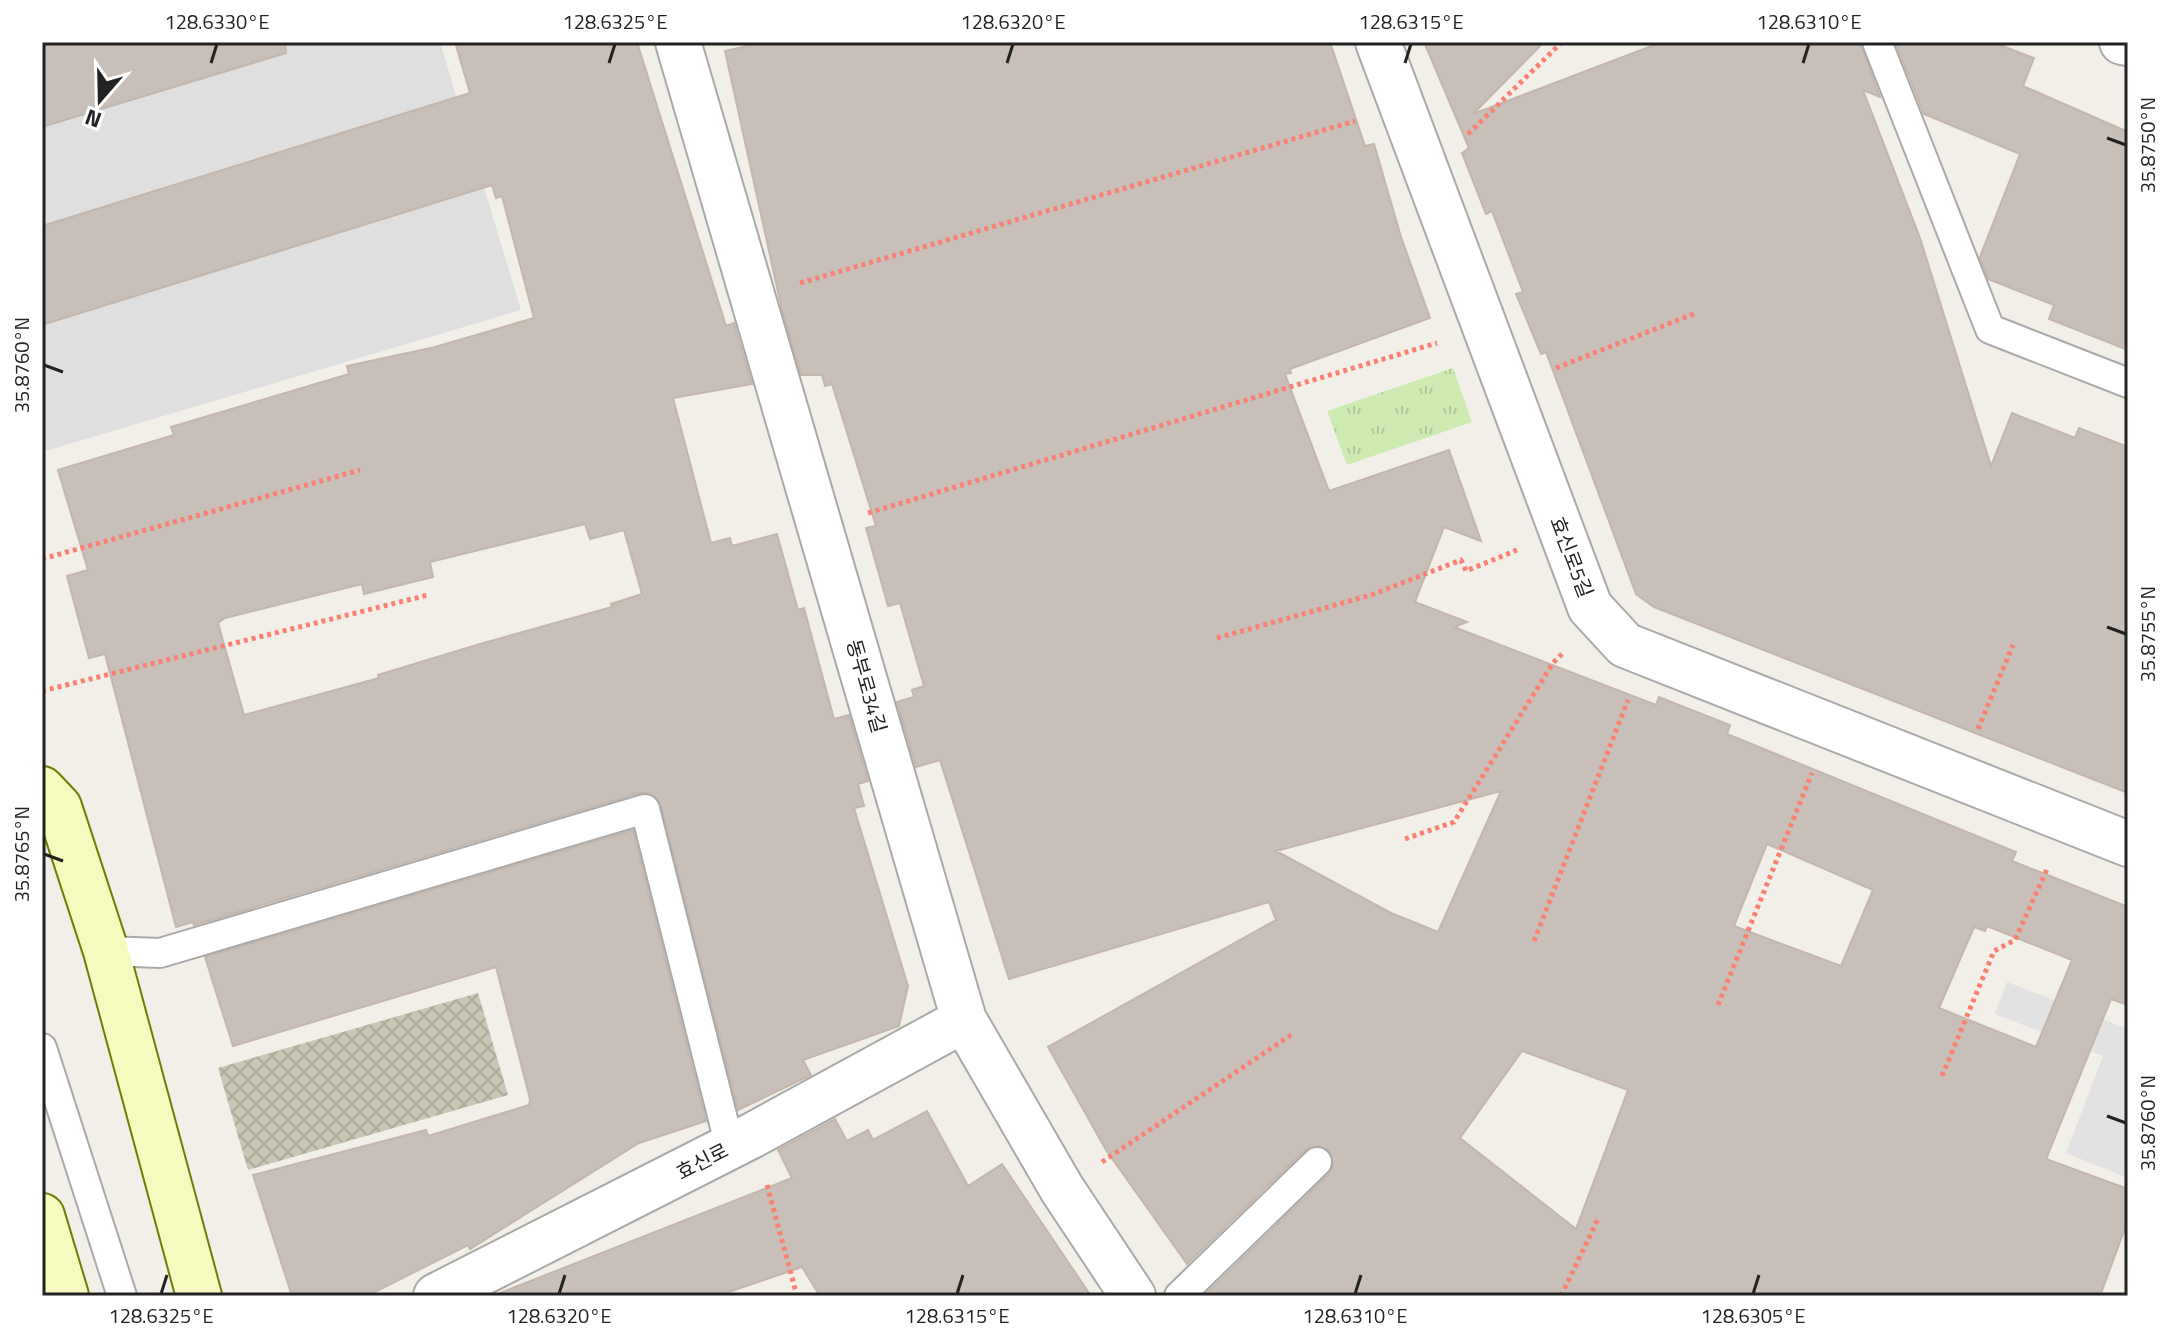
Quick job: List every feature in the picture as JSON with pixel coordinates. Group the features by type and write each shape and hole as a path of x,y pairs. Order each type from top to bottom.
{"main road":[{"path":"42,789 59,807 106,951 199,1296"},
{"path":"42,1216 66,1296"}],"street":[{"name":"동부로34길","path":"678,42 964,1020 1062,1189 1133,1296"},
{"name":"효신로5길","path":"1378,42 1488,328 1590,607 1625,645 2128,844"},
{"path":"2122,42 2128,43"},
{"name":"효신로","path":"436,1296 742,1141 964,1020"}],"lane":[{"path":"1877,42 1990,329 2128,383"},
{"path":"106,951 160,953 645,809 742,1141"},
{"path":"42,1048 122,1296"},
{"path":"1179,1296 1317,1162"}],"path":[{"path":"1427,167 1450,152 1562,42"},
{"path":"753,297 1405,107"},
{"path":"1510,387 1696,313"},
{"path":"820,527 1488,328"},
{"path":"42,559 360,470"},
{"path":"1217,638 1371,595 1461,560 1466,571 1560,527"},
{"path":"42,691 428,595"},
{"path":"1405,839 1454,822 1553,663 1599,617"},
{"path":"1959,777 2013,645"},
{"path":"1534,941 1634,683 1652,655"},
{"path":"1718,1005 1831,726"},
{"path":"1942,1076 1994,951 2015,940 2069,820"},
{"path":"1062,1189 1291,1035"},
{"path":"742,1141 797,1296"},
{"path":"1561,1296 1598,1219"}],"shaded area":[{"path":"42,42 440,42 521,310 42,452"},
{"path":"2007,982 2128,1029 2128,1178 2066,1153 2103,1056 1995,1014"},
{"path":"478,993 508,1095 248,1170 218,1068"}],"green space":[{"path":"1453,368 1472,422 1347,465 1327,411"}],"building":[{"path":"42,42 285,42 286,53 42,127"},
{"path":"455,42 637,42 726,326 734,323 752,384 673,398 711,543 730,538 732,546 777,534 798,610 804,608 834,719 849,715 868,781 858,784 864,806 854,808 908,986 899,1026 803,1060 811,1075 738,1110 661,805 650,793 640,793 194,925 193,922 176,927 105,654 89,658 67,576 88,570 58,470 174,435 171,427 349,374 347,366 435,347 534,318 502,196 496,198 492,185 42,325 42,226 470,93","holes":["585,524 590,539 624,530 642,594 611,604 612,607 378,675 379,678 244,715 218,623 225,618 362,584 364,594 433,577 430,562"]},
{"path":"765,42 1330,42 1365,146 1374,144 1401,237 1430,318 1290,369 1291,373 1285,374 1329,491 1449,450 1481,541 1444,527 1415,602 1467,622 1454,627 1656,705 1659,697 1730,725 1727,734 2016,852 2012,861 2128,907 2128,1005 2111,999 2046,1159 2128,1189 2128,1220 2100,1296 1209,1296 1207,1293 1329,1174 1333,1166 1330,1151 1321,1146 1305,1150 1187,1264 1106,1150 1048,1047 1276,920 1269,902 1009,979 940,760 916,767 897,702 914,697 912,690 924,686 900,603 888,606 866,528 876,526 832,384 825,386 822,375 801,375 782,310 725,51","holes":["1501,791 1438,932 1391,913 1276,851","1767,844 1873,890 1841,966 1734,926","1987,926 2072,960 2036,1047 1939,1008 1974,927 1985,931","1522,1051 1628,1090 1576,1229 1460,1138"]},
{"path":"1424,42 1544,42 1473,114 1662,42 1860,42 1880,97 1863,90 1920,238 1991,466 2012,413 2075,438 2079,428 2128,447 2128,793 1654,607 1636,594 1546,352 1541,354 1516,294 1523,292 1492,211 1486,214 1462,153 1469,148"},
{"path":"1895,42 1992,42 2034,58 2023,86 2128,132 2128,350 2049,319 2054,305 1988,279 1980,257 2020,154 1924,114"},
{"path":"633,830 706,1121 639,1143 470,1249 468,1245 367,1296 292,1296 253,1175 426,1130 428,1136 529,1105 530,1099 496,967 233,1046 205,957"},
{"path":"927,1111 968,1186 1002,1164 1091,1296 820,1296 802,1267 717,1296 501,1296 500,1293 792,1178 778,1150 835,1119 847,1141 868,1130 873,1140"}]}
